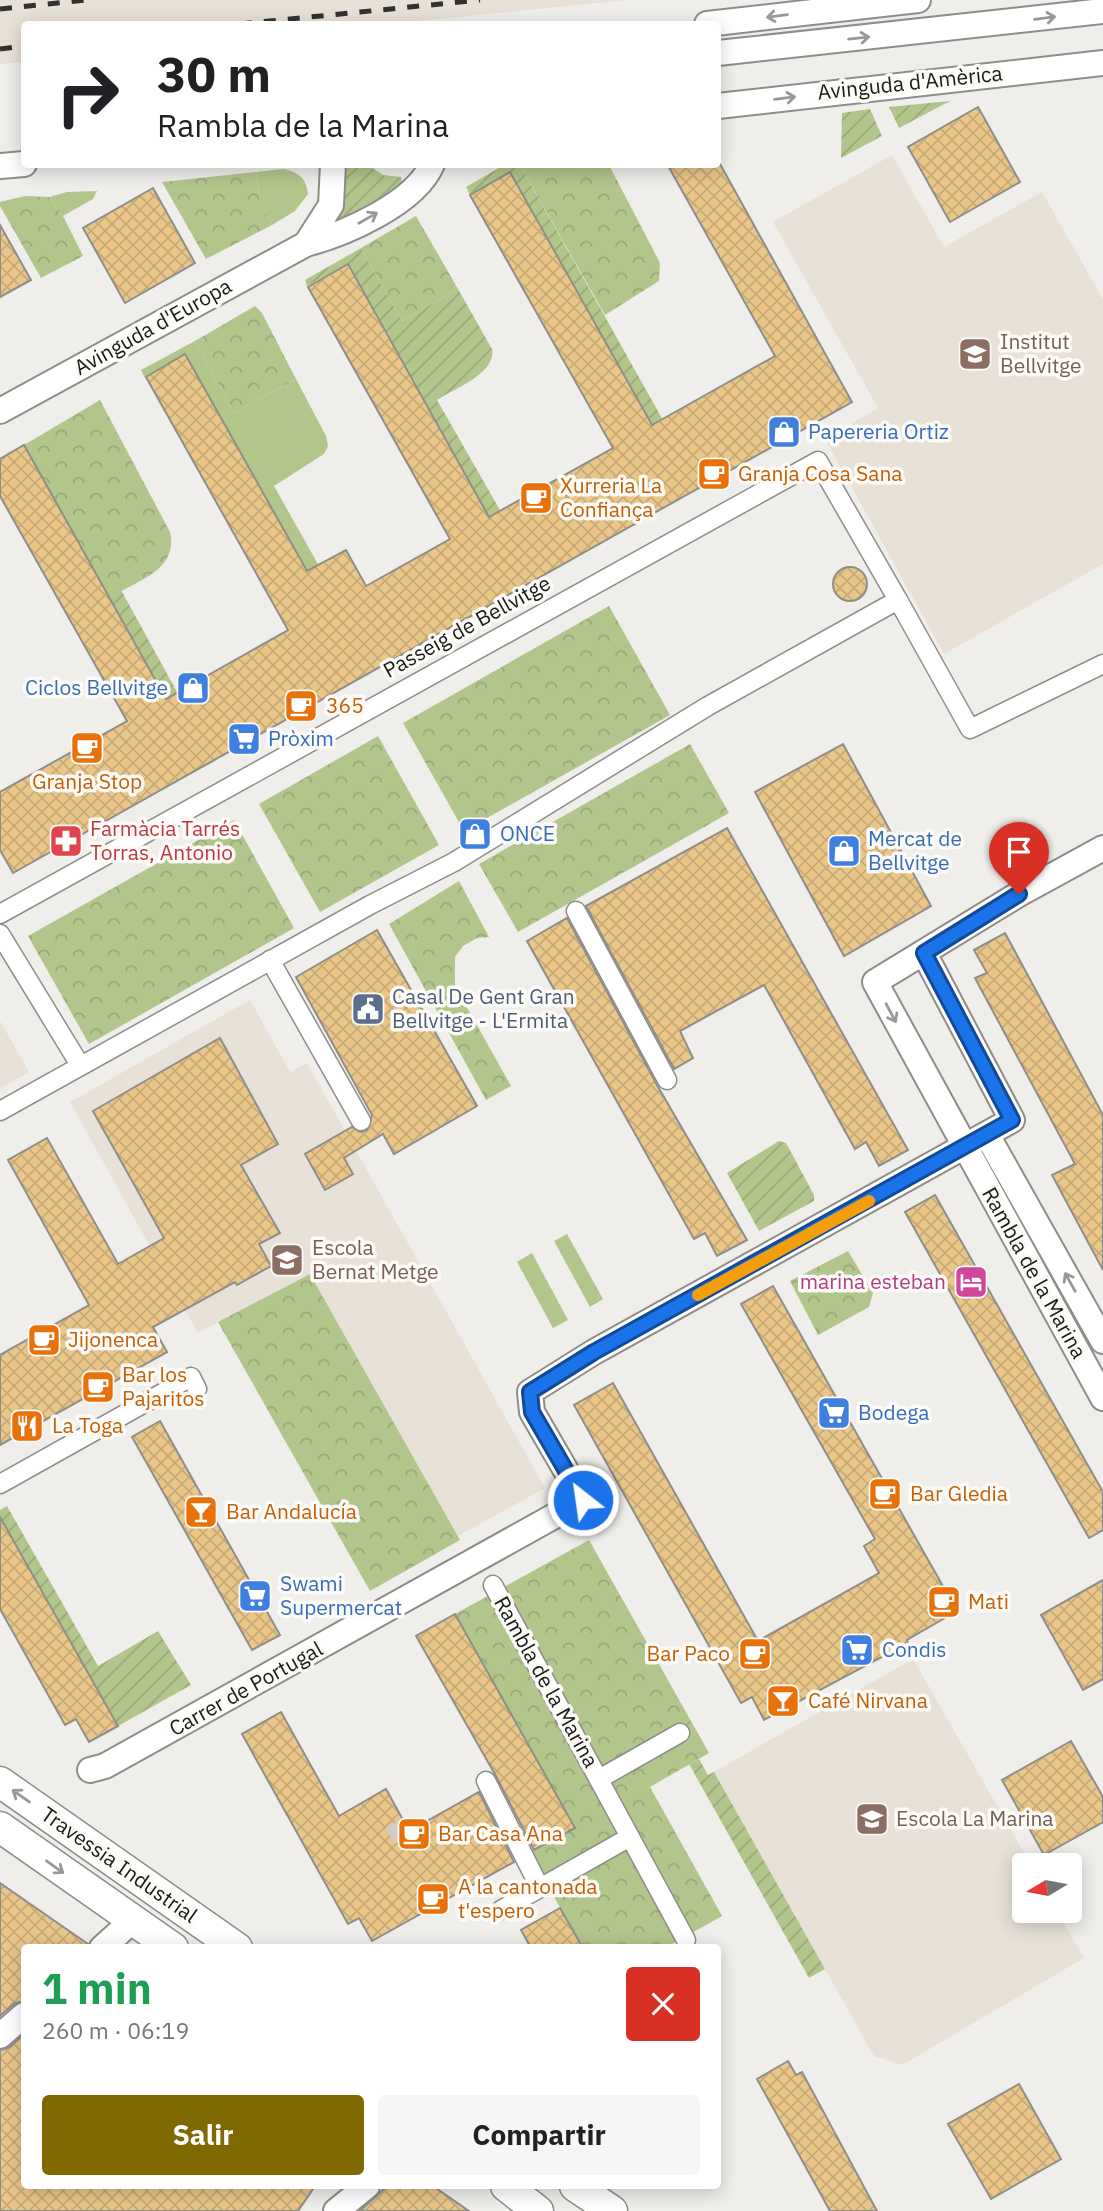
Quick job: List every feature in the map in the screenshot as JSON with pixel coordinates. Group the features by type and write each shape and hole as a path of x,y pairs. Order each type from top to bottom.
{"street":[{"path":"721,22 918,0"},
{"path":"721,53 1103,11"},
{"name":"Avinguda d'Amèrica","path":"721,106 1103,63"},
{"path":"0,166 21,164"},
{"name":"Avinguda d'Europa","path":"0,411 306,244 335,237 420,186 430,168"},
{"name":"Avinguda d'Europa","path":"306,244 331,205 330,170"},
{"name":"Passeig de Bellvitge","path":"0,914 818,461 970,729 1103,664"},
{"path":"0,1111 270,960 454,862 708,706 898,600"},
{"name":"Rambla de la Marina","path":"1103,848 1019,894 875,982 964,1149 1103,1398"},
{"path":"576,911 667,1080"},
{"path":"0,934 80,1065"},
{"path":"924,953 1012,1120 964,1149"},
{"path":"270,960 361,1121"},
{"name":"Rambla de la Marina","path":"987,1135 1103,1341"},
{"name":"Carrer de Portugal","path":"90,1770 105,1766 192,1720 583,1500 532,1412 530,1392 552,1376 681,1303 964,1149"},
{"path":"0,1484 197,1379"},
{"name":"Rambla de la Marina","path":"493,1585 687,1940"},
{"name":"Rambla de la Marina","path":"599,1779 680,1733"},
{"path":"486,1781 540,1888"},
{"name":"Travessia Industrial","path":"0,1782 231,1944"},
{"name":"Travessia Industrial","path":"0,1827 167,1944"},
{"path":"501,1910 631,1837"},
{"path":"106,1944 133,1920"},
{"path":"0,2036 21,2018"},
{"path":"336,2211 363,2189"},
{"path":"510,2189 538,2211"},
{"path":"579,2189 612,2211"},
{"path":"572,2211 577,2207 594,2211"}],"shaded area":[{"path":"0,0 627,0 419,21 21,21 21,62 0,64"},
{"name":"Institut Bellvitge","path":"892,155 944,247 1042,192 1103,299 1103,564 944,654 825,439 878,408 773,222"},
{"name":"Escola Bernat Metge","path":"250,1000 290,1072 307,1063 545,1488 458,1536 310,1274 198,1333 70,1102"},
{"path":"0,1021 29,1072 0,1089"},
{"name":"Escola La Marina","path":"913,1659 1024,1853 1012,1853 1012,1923 1064,1923 1084,1958 902,2065 874,2056 714,1772"}],"green space":[{"path":"950,101 899,128 889,107"},
{"path":"870,109 882,136 841,158 842,113"},
{"path":"343,168 372,168 383,175 401,177 403,187 335,226 333,222 344,196"},
{"path":"499,168 522,168 701,488 690,493 510,172 470,195 466,187"},
{"path":"522,168 611,168 660,263 659,281 605,315"},
{"path":"283,169 301,177 308,194 295,211 272,225 260,202 256,172"},
{"path":"256,172 260,202 272,225 206,259 162,182"},
{"path":"97,191 93,199 63,216 49,197 67,192"},
{"path":"25,196 49,197 63,216 83,256 41,278 0,206 0,202"},
{"path":"416,216 458,289 402,321 361,248"},
{"path":"361,248 402,321 458,289 492,349 492,358 481,373 437,400 540,580 528,586 348,264 307,286 305,280"},
{"path":"255,306 262,313 296,379 234,413 195,341"},
{"path":"195,341 234,413 296,379 326,436 328,446 324,454 274,486 377,669 366,676 185,355 145,378 141,370"},
{"path":"100,400 170,532 171,545 162,566 143,580 109,598 24,445"},
{"path":"121,590 215,761 204,767 109,598"},
{"path":"609,606 670,715 464,831 403,723"},
{"path":"378,736 439,845 320,912 259,804"},
{"path":"690,744 729,813 518,932 479,864"},
{"path":"234,820 294,928 89,1044 28,936"},
{"path":"459,881 489,937 477,938 463,946 455,957 455,986 511,1086 486,1100 389,924"},
{"path":"779,1141 786,1143 814,1195 814,1201 759,1231 727,1173"},
{"path":"567,1234 603,1299 590,1307 554,1241"},
{"path":"848,1251 873,1293 869,1307 818,1335 790,1281"},
{"path":"532,1253 568,1320 553,1328 517,1262"},
{"path":"310,1274 460,1540 370,1591 218,1322"},
{"path":"7,1506 98,1666 158,1631 191,1685 118,1726 0,1516 0,1510"},
{"path":"589,1540 709,1753 650,1787 722,1916 672,1944 581,1944 529,1853 574,1827 455,1614"},
{"path":"699,1759 708,1775 714,1772 825,1969 809,1978 689,1764"}],"building":[{"path":"978,107 1020,182 950,222 908,147"},
{"path":"721,166 852,402 13,873 0,850 0,792 127,721 0,496 0,459 24,445 166,699 288,630 146,377 185,354 307,571 346,550 366,586 450,539 308,287 348,264 489,517 613,448 470,195 510,172 652,425 775,356 669,168 721,168"},
{"path":"153,188 195,263 125,303 83,228"},
{"path":"0,225 31,280 0,297"},
{"path":"850,567 862,572 867,584 862,596 850,601 838,596 833,584 838,572"},
{"name":"Mercat de Bellvitge","path":"843,744 931,906 844,956 755,792"},
{"path":"727,828 908,1150 879,1166 866,1142 855,1149 764,985 680,1031 693,1058 674,1069 586,906"},
{"path":"567,918 657,1085 747,1240 717,1256 705,1233 694,1239 527,941"},
{"name":"Casal De Gent Gran Bellvitge - L'Ermita","path":"377,930 477,1106 394,1154 383,1134 344,1158 353,1174 325,1190 305,1154 352,1127 360,1132 367,1130 372,1115 296,977"},
{"path":"1005,933 1103,1115 1103,1270 1052,1175 1075,1164 975,978 987,973 974,950"},
{"path":"220,1038 278,1144 241,1165 280,1233 259,1244 271,1266 237,1285 235,1282 153,1327 167,1352 0,1445 0,1355 89,1305 8,1160 47,1138 118,1264 164,1238 93,1111"},
{"path":"935,1195 1103,1492 1103,1530 1089,1538 905,1212"},
{"path":"773,1286 957,1611 907,1640 908,1643 764,1720 752,1697 741,1703 574,1405 613,1383 758,1641 879,1573 864,1546 875,1539 741,1304"},
{"path":"160,1421 280,1635 252,1650 132,1437"},
{"path":"0,1517 118,1726 89,1742 76,1719 65,1725 0,1609"},
{"path":"1103,1580 1103,1679 1083,1690 1041,1615"},
{"path":"455,1614 575,1828 534,1850 496,1776 416,1636"},
{"path":"281,1712 339,1816 386,1789 409,1831 479,1792 514,1862 372,1941 359,1918 348,1924 242,1734"},
{"path":"1071,1741 1103,1797 1103,1822 1048,1853 1043,1853 1002,1780"},
{"path":"0,1883 88,1944 21,1944 21,2002 15,2003 0,2016"},
{"path":"560,1908 581,1944 529,1944 521,1930"},
{"path":"21,2037 21,2189 313,2189 298,2211 0,2211 0,2050 10,2047"},
{"path":"788,2061 796,2075 802,2072 877,2211 830,2211 757,2079"},
{"path":"1019,2084 1061,2159 991,2199 948,2124"},
{"path":"384,2189 437,2189 469,2211 360,2211"}],"tunnel":[{"path":"390,1836 407,1826"}],"railway":[{"path":"0,9 87,0"},
{"path":"270,21 480,0"},
{"path":"0,49 21,46"}],"slow traffic":[{"path":"698,1295 869,1201"}],"place":[{"name":"Institut Bellvitge","path":"975,354"},
{"name":"Papereria Ortiz","path":"784,432"},
{"name":"Granja Cosa Sana","path":"714,474"},
{"name":"Xurreria La Confiança","path":"536,498"},
{"name":"Ciclos Bellvitge","path":"193,688"},
{"name":"365","path":"301,706"},
{"name":"Pròxim","path":"244,739"},
{"name":"Granja Stop","path":"87,748"},
{"name":"ONCE","path":"475,834"},
{"name":"Farmàcia Tarrés Torras, Antonio","path":"66,841"},
{"name":"Mercat de Bellvitge","path":"844,851"},
{"name":"Casal De Gent Gran Bellvitge - L'Ermita","path":"368,1009"},
{"name":"Escola Bernat Metge","path":"287,1260"},
{"name":"marina esteban","path":"971,1282"},
{"name":"Jijonenca","path":"44,1340"},
{"name":"Bar los Pajaritos","path":"98,1387"},
{"name":"Bodega","path":"834,1413"},
{"name":"La Toga","path":"27,1426"},
{"name":"Bar Gledia","path":"885,1494"},
{"name":"Bar Andalucía","path":"201,1512"},
{"name":"Swami Supermercat","path":"255,1596"},
{"name":"Mati","path":"944,1602"},
{"name":"Condis","path":"857,1650"},
{"name":"Bar Paco","path":"755,1654"},
{"name":"Café Nirvana","path":"783,1701"},
{"name":"Escola La Marina","path":"872,1819"},
{"name":"Bar Casa Ana","path":"414,1834"},
{"name":"A la cantonada t'espero","path":"433,1899"}],"route":[{"path":"583,1500 532,1412 530,1392 594,1352 1012,1120 924,953 1019,894"}]}
